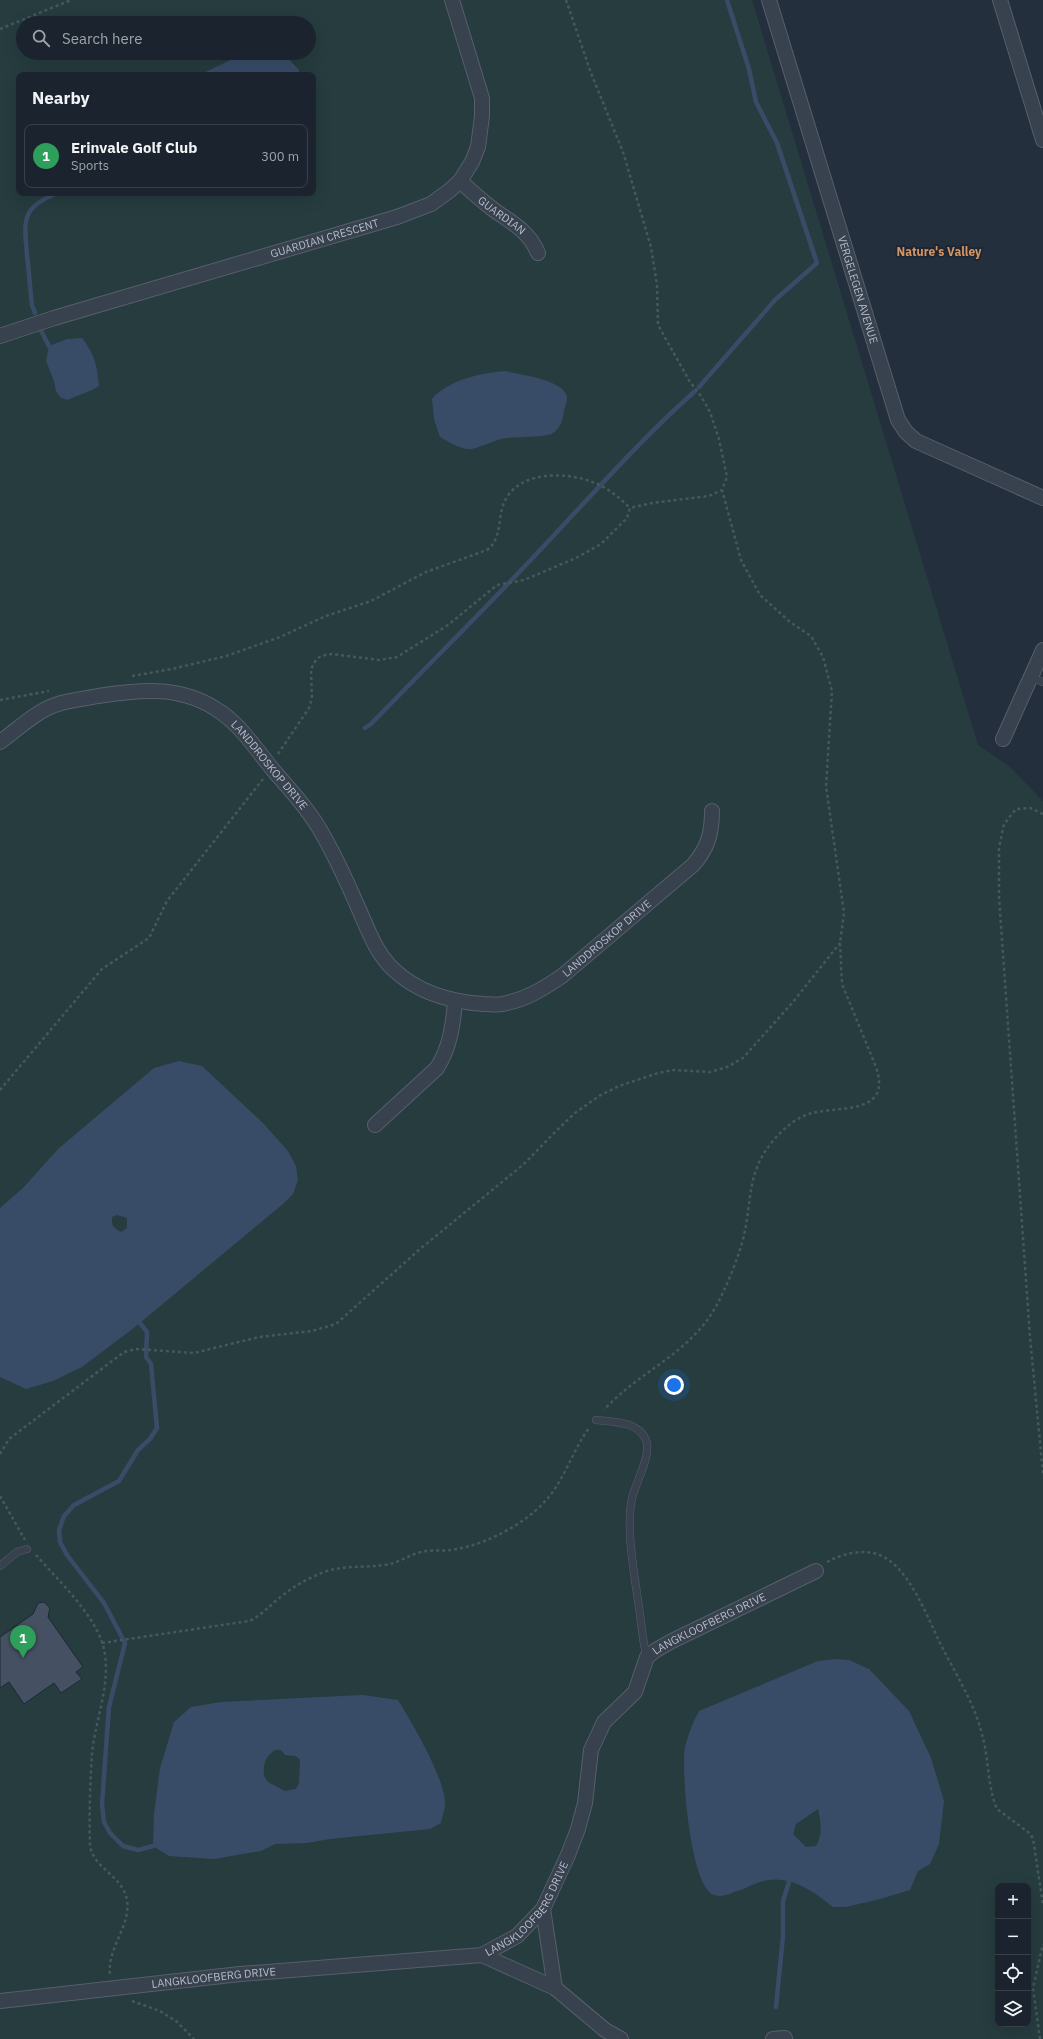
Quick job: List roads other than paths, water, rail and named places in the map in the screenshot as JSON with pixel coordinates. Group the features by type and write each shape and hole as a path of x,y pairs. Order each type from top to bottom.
{"street":[{"name":"GUARDIAN CRESCENT","path":"0,336 54,318 397,218 431,204 449,191 460,181 472,162 478,147 482,116 482,98 452,0"},
{"name":"VERGELEGEN AVENUE","path":"769,0 898,420 906,432 916,441 1043,498"},
{"path":"1000,0 1043,140"},
{"name":"GUARDIAN","path":"460,181 493,209 526,232 533,241 538,253"},
{"path":"1003,739 1037,680 1043,650"},
{"name":"LANDDROSKOP DRIVE","path":"0,742 54,705 126,692 153,690 181,694 196,699 224,714 306,807 316,822 352,892 376,948 392,969 412,985 430,994 455,1001 500,1005 523,999 543,990 562,976 693,865 702,855 709,841 712,829 712,811"},
{"path":"375,1125 437,1068 443,1059 452,1028 455,1001"},
{"name":"LANGKLOOFBERG DRIVE","path":"0,2001 240,1974 482,1955 517,1936 543,1909 568,1856 578,1829 585,1802 591,1750 604,1722 635,1692 647,1657 672,1641 816,1571"},
{"path":"543,1909 555,1988"},
{"path":"482,1955 555,1988 604,2030 621,2039"}],"lane":[{"path":"596,1420 623,1422 643,1434 647,1441 648,1453 638,1478 632,1499 630,1517 635,1578 647,1657"},
{"path":"0,1566 17,1552 27,1549"}],"water":[{"path":"230,60 290,60 299,70 299,72 205,72"},
{"path":"82,338 95,360 99,386 67,400 60,397 56,391 54,381 46,361 49,346 67,339"},
{"path":"505,371 539,378 562,389 567,396 567,400 562,421 557,430 548,435 506,438 472,449 457,446 440,437 434,419 432,399 439,392 456,382 476,376"},
{"path":"179,1061 202,1066 263,1123 288,1151 296,1166 298,1180 293,1194 283,1204 135,1327 82,1367 53,1381 26,1389 0,1377 0,1208 23,1188 58,1149 154,1068","holes":["117,1215 127,1218 127,1228 121,1232 113,1225 112,1217"]},
{"path":"837,1659 849,1660 869,1669 909,1711 931,1758 944,1801 939,1844 930,1864 918,1871 910,1890 846,1907 833,1907 812,1891 804,1887 795,1883 777,1879 760,1882 726,1895 714,1895 706,1887 699,1872 693,1851 689,1827 684,1779 684,1760 685,1747 693,1724 699,1711 818,1661","holes":["818,1809 821,1824 820,1837 816,1846 806,1847 793,1834 796,1824"]},
{"path":"363,1695 398,1700 427,1751 440,1781 445,1804 441,1823 430,1829 330,1839 307,1843 275,1844 261,1851 214,1859 169,1856 153,1846 154,1814 160,1768 174,1722 191,1707 221,1702","holes":["275,1750 281,1750 285,1755 296,1756 300,1760 299,1783 296,1789 285,1791 268,1782 264,1776 264,1765 267,1758"]}],"waterway":[{"path":"699,387 775,300 817,263 777,143 756,102 749,69 727,0"},
{"path":"35,313 31,299 25,233 26,224 31,210 37,204 51,196"},
{"path":"40,329 49,346"},
{"path":"365,728 371,724 500,593 635,448 694,392"},
{"path":"140,1323 147,1332 146,1357 151,1364 157,1428 150,1439 138,1450 119,1481 74,1505 64,1516 59,1530 60,1542 67,1555 104,1603 125,1643 109,1707 102,1804 104,1822 110,1833 123,1846 138,1850 153,1846"},
{"path":"776,2007 783,1936 783,1901 789,1882"}],"place":[{"name":"Erinvale Golf Club","path":"23,1658"}],"district":[{"name":"Nature's Valley","path":"939,251"}]}
